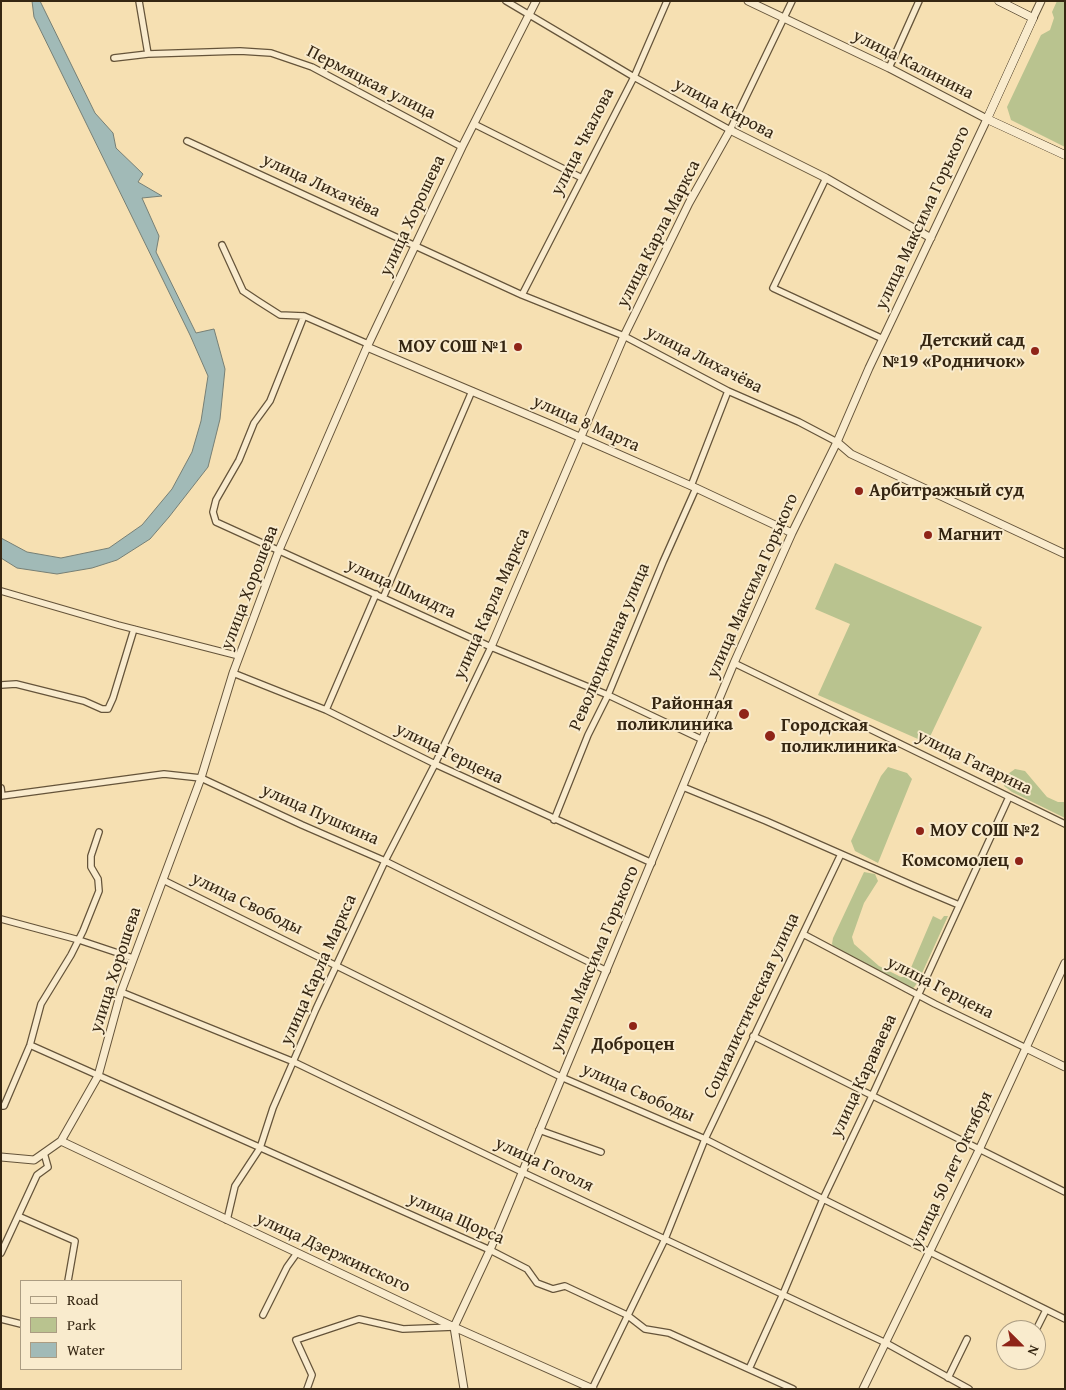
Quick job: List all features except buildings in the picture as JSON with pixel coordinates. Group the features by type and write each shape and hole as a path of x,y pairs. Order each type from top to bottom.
{"main road":[{"path":"998,1 1033,18"},
{"name":"улица Максима Горького","path":"987,119 1033,18"},
{"name":"улица Калинина","path":"987,119 1065,155"}],"street":[{"path":"139,1 148,54"},
{"name":"улица Кирова","path":"506,1 634,77 730,130 826,178 931,238"},
{"name":"улица Хорошева","path":"1,1157 34,1160 62,1141 98,1076 121,992 201,778 233,673 279,550 367,345 462,147 536,1"},
{"name":"улица Чкалова","path":"522,295 634,77 667,1"},
{"name":"улица Калинина","path":"748,1 889,68 987,119"},
{"name":"улица Карла Маркса","path":"227,1220 234,1186 260,1148 273,1108 316,1009 491,647 624,336 689,203 730,130 792,1"},
{"path":"889,68 919,1"},
{"name":"улица Максима Горького","path":"1033,18 1041,1"},
{"name":"Пермяцкая улица","path":"114,58 148,54 240,51 271,53 312,67 462,147"},
{"name":"улица Максима Горького","path":"454,1327 490,1250 734,663 792,533 987,119"},
{"path":"474,124 582,178"},
{"name":"улица Лихачёва","path":"187,141 522,295 624,336 728,391 799,422 836,442 851,454 1065,554"},
{"path":"826,178 773,288 883,339"},
{"path":"222,245 243,291 280,315 304,316 367,345"},
{"name":"улица Шмидта","path":"304,316 270,401 254,423 239,460 216,500 213,512 216,522 491,647 608,695 702,740"},
{"name":"улица 8 Марта","path":"367,345 694,487 792,533"},
{"path":"383,598 472,391"},
{"name":"Революционная улица","path":"554,820 588,735 608,695 694,487 728,391"},
{"path":"1,591 134,629 239,656"},
{"path":"326,710 376,594"},
{"path":"1,685 16,684 84,702 102,709 108,708 113,698 134,629"},
{"name":"улица Гагарина","path":"734,663 1065,824"},
{"name":"улица Герцена","path":"233,673 326,710 554,820 652,863"},
{"name":"улица Пушкина","path":"2,796 164,774 201,778 302,825 386,861 607,971"},
{"path":"1,788 2,796"},
{"path":"683,788 960,905"},
{"name":"улица Караваева","path":"749,1369 823,1199 1010,797"},
{"path":"1,1106 4,1106 30,1045 40,1004 71,956 99,891 98,879 91,867 99,832"},
{"name":"Социалистическая улица","path":"592,1389 665,1240 705,1139 841,854"},
{"name":"улица Свободы","path":"163,880 562,1076 705,1139 929,1253 1065,1319"},
{"path":"1,919 79,940 133,958"},
{"name":"улица Герцена","path":"803,934 919,995 1065,1067"},
{"name":"улица 50 лет Октября","path":"863,1389 979,1150 1065,963"},
{"name":"улица Гоголя","path":"121,992 294,1062 665,1240 886,1343 968,1389"},
{"path":"754,1036 1065,1192"},
{"name":"улица Щорса","path":"30,1045 490,1250 527,1269 537,1283 553,1289 565,1286 627,1315 644,1329 669,1333 793,1389"},
{"path":"539,1130 601,1152"},
{"name":"улица Дзержинского","path":"62,1141 454,1327 592,1389"},
{"path":"1,1253 36,1175 48,1166 44,1153"},
{"path":"18,1216 75,1241 68,1280"},
{"path":"263,1315 287,1267 298,1253"},
{"path":"1041,1320 1046,1310"},
{"path":"1,1319 20,1324"},
{"path":"307,1389 312,1375 296,1340 359,1319 403,1329 454,1327 464,1389"},
{"path":"948,1378 967,1340"}],"green space":[{"path":"1057,1 1065,1 1065,147 1011,120 1007,107 1041,35 1050,30 1054,18 1052,12"},
{"path":"835,563 982,627 927,743 818,695 850,624 815,609"},
{"path":"888,767 907,773 912,779 878,863 855,851 851,841 881,776"},
{"path":"1015,769 1025,771 1047,797 1058,802 1065,802 1065,818 1012,792 1004,786 1008,774"},
{"path":"864,872 875,874 878,881 864,903 852,937 854,944 879,966 901,977 907,977 933,916 941,920 944,916 948,916 918,982 912,990 835,950 832,944 833,938"}],"water":[{"path":"32,1 40,1 95,113 113,133 116,148 143,174 138,182 162,196 142,198 159,236 156,252 196,333 214,329 225,369 220,419 208,467 169,517 150,539 117,560 92,568 57,574 17,568 1,558 1,538 27,552 61,558 109,548 142,525 172,489 192,452 201,421 208,376 190,335 34,17"}],"place":[{"name":"МОУ СОШ №1","path":"518,347"},
{"name":"Детский сад №19 «Родничок»","path":"1035,351"},
{"name":"Арбитражный суд","path":"859,491"},
{"name":"Магнит","path":"928,535"},
{"name":"Районная поликлиника","path":"744,714"},
{"name":"Городская поликлиника","path":"770,736"},
{"name":"МОУ СОШ №2","path":"920,831"},
{"name":"Комсомолец","path":"1019,861"},
{"name":"Доброцен","path":"633,1026"}]}
